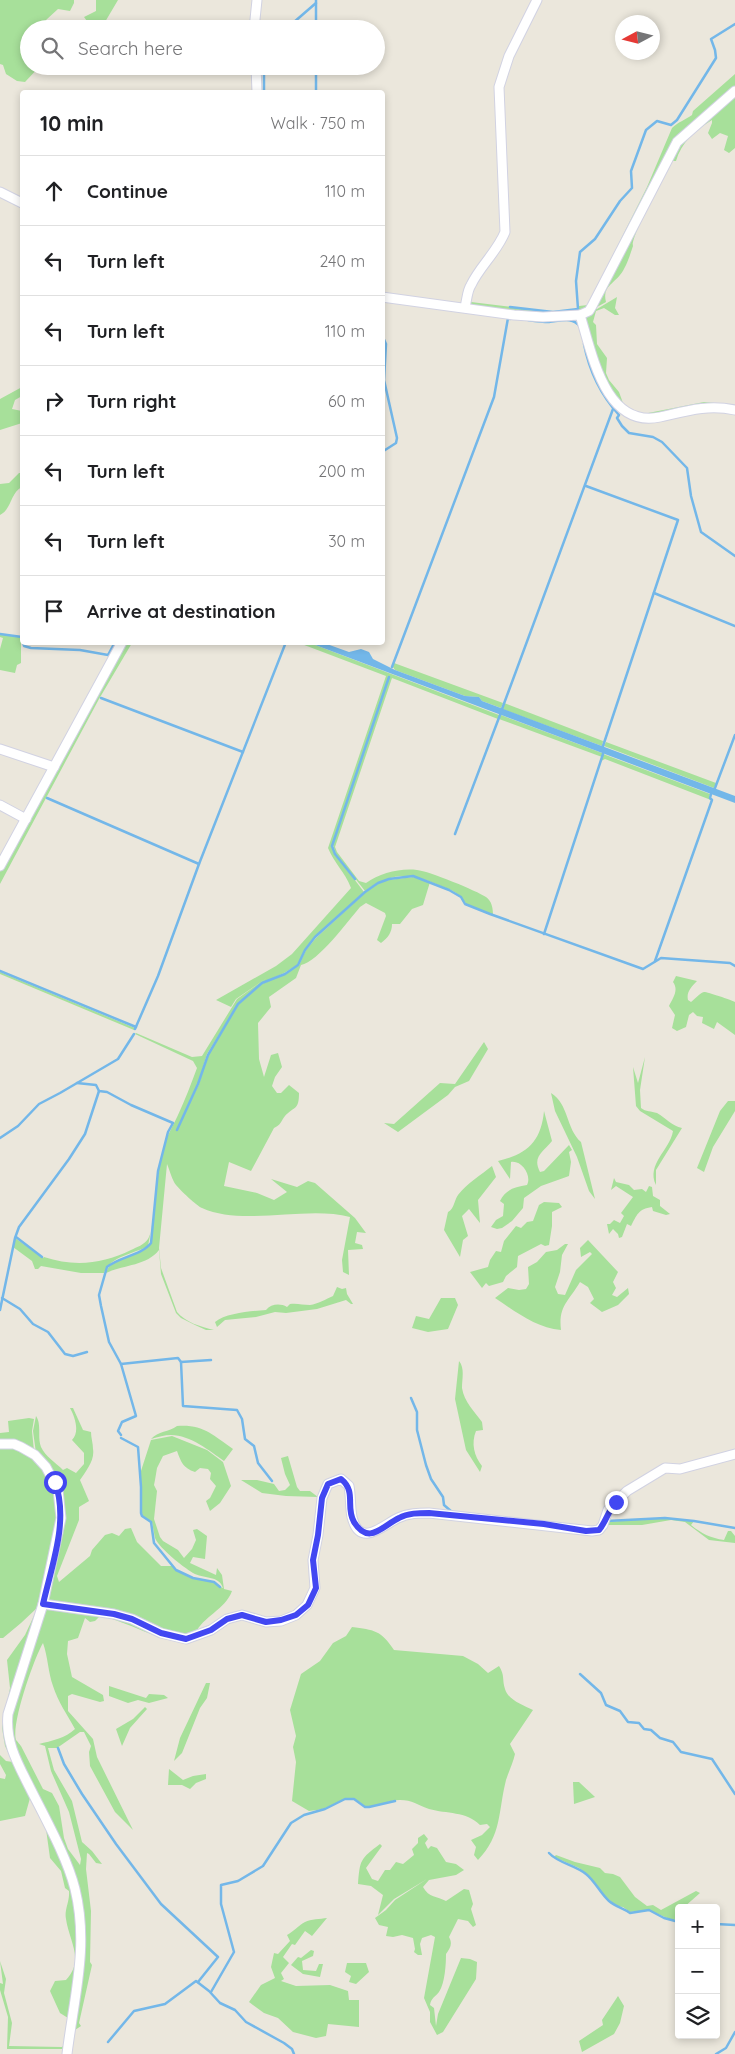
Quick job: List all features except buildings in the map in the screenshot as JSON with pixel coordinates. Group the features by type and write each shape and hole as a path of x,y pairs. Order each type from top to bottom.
{"street":[{"path":"255,20 257,0"},
{"path":"465,307 469,287 476,275 498,248 505,232 499,87 509,56 537,0"},
{"path":"256,75 257,90"},
{"path":"385,297 514,315 543,317 580,315 589,311 677,142 735,91"},
{"path":"0,192 20,202"},
{"path":"580,315 589,350 597,370 611,396 623,410 644,419 707,406 735,410"},
{"path":"1,860 120,645"},
{"path":"0,749 54,766"},
{"path":"0,805 26,818"},
{"path":"0,1444 14,1444 35,1455 52,1474 58,1490 61,1509 60,1528 43,1604 8,1714 7,1728 11,1749 66,1864 77,1897 82,1954 67,2054"},
{"path":"43,1604 114,1614 132,1619 161,1633 186,1639 211,1630 227,1619 242,1615 266,1622 281,1620 296,1615 308,1605 316,1588 313,1560 322,1498 328,1484 341,1479 349,1486 353,1519 363,1532 369,1534 384,1528 399,1517 429,1513 592,1531 599,1530 603,1525 608,1510 626,1491 665,1468 680,1469 735,1454"}],"green space":[{"path":"0,0 74,0 70,11 58,9 46,20 20,20 20,75 32,75 25,82 17,81 6,74 3,65 0,64"},
{"path":"96,0 118,0 106,20 86,20 84,17 96,11"},
{"path":"539,0 542,0 516,48 506,72 500,98 508,204 507,228 503,244 472,287 471,302 553,312 576,310 579,306 588,305 647,187 672,128 692,115 693,111 735,74 735,89 687,129 673,144 594,300 588,310 579,313 543,315 470,306 468,300 471,287 478,275 500,247 506,229 499,98 501,83 510,57"},
{"path":"735,94 735,148 729,153 724,150 728,136 720,133 712,139 708,133 712,120 700,128 681,148 676,161 672,161 642,219 624,269 607,289 606,302 597,307 594,306 675,149"},
{"path":"617,297 615,308 619,315 615,315 604,308 596,311 593,322 596,325 597,344 607,358 606,373 619,392 623,403 638,415 704,402 735,405 735,409 714,406 703,407 650,418 634,415 621,407 611,395 596,364 584,316 593,307 597,309"},
{"path":"20,388 20,397 15,400 12,409 20,411 20,424 0,430 0,399"},
{"path":"20,473 20,488 15,493 7,509 0,515 0,484 9,483"},
{"path":"0,634 20,637 21,663 17,665 15,673 0,670 0,649 3,638 0,637"},
{"path":"123,645 131,645 99,699 0,884 0,869"},
{"path":"304,645 315,645 499,715 498,719 392,678 335,847 337,852 359,881 366,883 377,876 397,871 423,871 473,890 486,897 491,903 493,915 466,904 459,895 430,882 423,905 412,909 400,924 392,924 389,935 381,943 377,940 386,916 385,913 366,903 360,907 341,931 316,957 301,965 296,978 269,997 271,1007 258,1023 259,1059 264,1077 271,1055 278,1053 282,1067 275,1077 272,1086 277,1093 281,1093 289,1085 299,1093 298,1103 280,1124 274,1128 251,1171 229,1162 224,1186 257,1193 274,1200 287,1192 271,1179 297,1187 308,1181 315,1183 355,1218 366,1233 357,1232 355,1243 362,1245 363,1249 348,1250 349,1275 343,1272 342,1260 350,1217 314,1213 237,1216 219,1213 200,1207 185,1194 172,1178 167,1164 159,1248 161,1268 177,1312 180,1316 199,1326 214,1330 206,1330 181,1318 176,1313 161,1274 159,1250 148,1259 106,1273 114,1262 141,1252 151,1243 157,1183 164,1147 197,1068 193,1061 135,1034 192,1057 202,1056 237,999 268,977 236,999 231,1007 216,1000 276,966 292,954 351,888 328,848 386,676","holes":["389,677 333,845 336,854 365,891 377,885 316,938 306,950 299,965 285,974 262,984 238,1005 208,1055 199,1084 177,1130 198,1083 207,1054 238,1004 262,983 297,965 305,950 315,937 364,892 335,854 332,845","394,877 412,877 380,883"]},
{"path":"394,663 503,703 501,708 482,701 479,697 465,696 395,670 393,667"},
{"path":"504,703 603,741 602,746 502,709"},
{"path":"501,715 602,753 602,757 499,719"},
{"path":"606,742 716,783 714,788 604,746"},
{"path":"603,754 710,794 709,798 711,800 605,759 601,761"},
{"path":"0,972 135,1028 134,1030 0,974"},
{"path":"676,976 697,981 691,987 688,994 688,1000 691,1002 704,992 735,1002 735,1035 717,1022 714,1029 702,1023 703,1017 697,1016 693,1012 689,1015 686,1027 677,1031 672,1028 675,1015 669,1006 675,994 673,982"},
{"path":"484,1042 488,1049 469,1081 455,1087 448,1095 398,1132 384,1123 394,1124 440,1083 455,1084"},
{"path":"645,1057 640,1090 641,1108 657,1113 672,1124 682,1128 656,1170 656,1185 654,1170 673,1131 640,1111 636,1106 633,1067 638,1083"},
{"path":"551,1093 561,1103 576,1137 581,1142 595,1199 589,1191 577,1157 555,1111"},
{"path":"728,1101 735,1101 735,1111 713,1147 704,1172 697,1168 720,1111"},
{"path":"544,1111 552,1141 538,1158 538,1167 540,1172 544,1171 569,1145 572,1150 569,1152 571,1162 569,1176 541,1186 524,1198 523,1208 512,1221 502,1228 491,1227 496,1220 503,1216 504,1204 500,1201 502,1197 511,1189 527,1185 528,1181 525,1169 519,1163 511,1162 510,1179 498,1161 517,1155 531,1145 540,1131"},
{"path":"492,1166 496,1177 478,1200 480,1223 469,1209 462,1216 468,1236 463,1240 460,1257 444,1230 448,1212 452,1209 462,1191"},
{"path":"614,1178 616,1182 629,1185 634,1190 642,1189 646,1192 649,1186 652,1187 653,1196 660,1200 660,1206 670,1214 666,1215 653,1211 652,1207 647,1208 638,1213 631,1226 627,1224 622,1237 619,1238 613,1229 609,1234 607,1224 614,1220 620,1223 624,1216 621,1213 633,1197 616,1186 611,1190"},
{"path":"544,1202 559,1203 562,1207 552,1212 549,1245 541,1244 518,1256 517,1267 506,1276 503,1282 489,1286 486,1283 482,1288 470,1272 488,1267 496,1251 501,1252 504,1241 516,1226 521,1228 527,1222 533,1221 539,1205"},
{"path":"151,1233 148,1246 117,1259 107,1267 104,1273 81,1273 41,1266 35,1269 32,1261 13,1247 15,1238 43,1258 77,1263 99,1261 138,1247 146,1241"},
{"path":"588,1240 618,1272 613,1282 616,1288 612,1295 617,1297 628,1288 629,1294 618,1305 602,1312 590,1303 594,1299 588,1287 580,1282 563,1309 561,1330 535,1323 495,1298 508,1288 526,1289 529,1284 528,1267 537,1262 546,1252 557,1250 568,1244 562,1255 560,1272 555,1287 558,1294 565,1295 576,1270 592,1254 590,1252 581,1257 580,1248"},
{"path":"337,1287 346,1288 353,1304 346,1300 317,1309 286,1313 275,1312 256,1317 225,1320 217,1327 215,1322 232,1315 266,1310 270,1306 281,1305 287,1307 290,1304 316,1304 333,1296"},
{"path":"441,1298 455,1298 458,1305 448,1329 428,1332 412,1328 416,1316 429,1319"},
{"path":"459,1361 463,1370 463,1393 467,1402 482,1422 483,1430 476,1431 474,1440 475,1454 482,1466 480,1472 466,1450 455,1399"},
{"path":"70,1408 73,1408 83,1430 91,1432 93,1457 80,1480 89,1501 79,1507 79,1520 57,1576 59,1582 90,1556 92,1550 105,1535 112,1533 119,1536 125,1529 131,1528 137,1542 161,1566 173,1566 181,1573 223,1588 218,1581 197,1575 188,1570 172,1557 155,1538 152,1522 143,1516 142,1513 140,1474 151,1440 172,1436 207,1450 223,1462 231,1486 220,1503 210,1511 206,1501 210,1498 216,1486 210,1479 211,1473 208,1469 200,1468 195,1472 188,1469 181,1461 177,1451 163,1456 157,1468 154,1485 157,1491 154,1519 160,1537 178,1550 184,1558 192,1549 196,1540 193,1530 197,1529 207,1536 205,1559 193,1557 190,1563 216,1575 217,1568 222,1575 224,1589 232,1591 229,1598 203,1622 195,1634 180,1636 135,1619 50,1603 47,1600 63,1501 36,1453 33,1431 36,1416 39,1423 40,1443 43,1450 63,1470 67,1468 76,1473 84,1464 84,1453 72,1440 76,1429 75,1420"},
{"path":"34,1419 32,1431 34,1451 0,1442 0,1433 9,1432 8,1421"},
{"path":"177,1426 201,1429 233,1449 224,1461 199,1444 185,1438 171,1435 151,1439 157,1434"},
{"path":"9,1446 33,1457 53,1483 59,1511 41,1603 5,1725 68,1872 80,1938 66,2049 7,2049 8,2017 0,1990 0,1983 3,1984 0,1961 6,1979 4,1993 12,2023 9,2046 62,2047 64,2045 68,2018 60,2013 50,1991 55,1981 66,1980 72,1973 74,1965 74,1950 66,1916 69,1891 65,1888 61,1871 50,1858 46,1829 30,1798 25,1816 0,1821 0,1778 5,1779 6,1775 0,1764 0,1755 6,1761 13,1762 5,1746 2,1728 10,1688 7,1660 25,1635 38,1607 3,1638 0,1638 0,1447"},
{"path":"288,1456 297,1487 300,1491 310,1491 318,1497 262,1493 241,1480 257,1480 274,1484 279,1491 285,1490 290,1485 281,1458"},
{"path":"665,1518 694,1521 691,1525 695,1528 707,1535 724,1540 728,1531 731,1531 735,1536 735,1543 709,1540 685,1522 671,1520 642,1525 606,1525 606,1522"},
{"path":"47,1608 113,1616 187,1642 154,1635 122,1622 100,1616 95,1621 90,1622 85,1618 78,1638 68,1641 67,1654 72,1677 103,1695 104,1701 100,1702 72,1694 68,1696 68,1711 93,1739 97,1757 133,1830 115,1812 90,1766 89,1752 91,1746 84,1732 80,1732 57,1748 48,1748 54,1770 72,1801 82,1842 102,1864 96,1863 87,1853 86,1869 91,1911 90,1962 92,1965 79,2023 81,2026 72,2032 79,1898 16,1755 9,1723 44,1610","holes":["43,1643 55,1692 75,1729 63,1737 39,1744 45,1746 51,1771 69,1812 81,1859 80,1865 68,1849 64,1838 59,1806 52,1793 43,1789 16,1740 15,1732 24,1691"]},
{"path":"352,1627 376,1632 385,1638 394,1650 463,1656 478,1664 488,1673 499,1666 505,1689 509,1696 516,1702 533,1710 510,1744 515,1754 506,1780 498,1823 486,1851 478,1860 474,1855 476,1847 471,1840 482,1835 490,1827 487,1824 480,1825 469,1817 429,1809 404,1800 366,1807 355,1799 350,1798 323,1809 309,1811 292,1801 296,1762 293,1747 296,1736 290,1710 301,1674 320,1661 333,1643 346,1636"},
{"path":"206,1683 210,1683 207,1698 200,1708 182,1753 174,1761 180,1738"},
{"path":"109,1686 146,1698 149,1694 164,1695 168,1698 149,1703 138,1700 128,1703 109,1696"},
{"path":"145,1707 147,1709 130,1728 122,1746 116,1729 133,1719"},
{"path":"169,1769 183,1780 206,1774 206,1779 196,1783 190,1789 182,1785 168,1785"},
{"path":"573,1782 579,1782 595,1797 574,1804"},
{"path":"424,1834 428,1839 425,1843 428,1849 431,1846 437,1848 446,1862 456,1864 464,1870 456,1875 429,1880 423,1887 425,1891 446,1901 464,1889 469,1890 473,1904 471,1909 476,1925 473,1927 468,1921 458,1919 449,1937 451,1944 446,1954 443,1984 430,2005 434,2008 436,2026 438,2014 461,1958 477,1962 476,1979 443,2032 437,2035 430,2022 430,2012 424,1998 435,1937 431,1935 422,1938 420,1944 422,1955 418,1955 414,1952 413,1938 402,1935 386,1936 388,1927 379,1925 375,1918 395,1900 427,1879 394,1899 378,1915 383,1895 371,1886 358,1884 359,1870 362,1861 368,1853 380,1844 382,1846 366,1868 372,1879 378,1881 385,1870 390,1870 396,1862 403,1864 414,1855 412,1849 418,1843 418,1838"},
{"path":"556,1855 600,1868 605,1873 620,1877 635,1897 647,1906 653,1905 661,1910 696,1891 700,1893 688,1904 675,1904 674,1921 649,1910 630,1912 623,1907 616,1906 602,1893 588,1875 579,1868 554,1857"},
{"path":"327,1918 312,1936 305,1931 295,1945 292,1944 283,1957 289,1963 281,1973 284,1979 281,1981 296,1986 330,1985 348,1991 349,2000 359,2000 359,2027 328,2024 326,2036 316,2038 293,2032 278,2018 264,2013 249,2002 261,1985 275,1978 271,1967 274,1953 278,1954 290,1941 287,1935 305,1922"},
{"path":"311,1950 314,1951 313,1956 302,1961 303,1970 316,1971 319,1964 323,1964 320,1977 303,1974 291,1965 298,1957 301,1958"},
{"path":"347,1963 366,1963 369,1972 356,1984 349,1982 351,1976 345,1972"},
{"path":"618,1996 624,2006 620,2023 614,2034 582,2052 579,2041 603,2025 602,2020"}],"water":[{"path":"315,645 330,645 349,652 361,649 369,652 373,659 395,670 465,696 479,697 482,701 735,796 735,803"}],"waterway":[{"path":"316,0 316,20"},
{"path":"296,20 316,3"},
{"path":"510,307 553,312 578,309 576,281 580,252 595,239 620,201 632,188 631,171 646,130 657,121 671,125 677,120 716,58 711,39 735,24"},
{"path":"264,75 264,90"},
{"path":"316,75 316,90"},
{"path":"392,667 494,397 508,318 510,319"},
{"path":"528,320 541,322 570,320 580,327"},
{"path":"385,342 385,362"},
{"path":"584,344 597,382 619,415 617,418 622,426 629,433 653,437 662,442 687,468 691,496 701,532 735,556"},
{"path":"385,384 397,438 396,443 385,450"},
{"path":"502,709 613,409"},
{"path":"586,486 678,520 603,746"},
{"path":"654,593 735,626"},
{"path":"0,634 20,637"},
{"path":"24,645 31,648 80,650 108,655 113,645"},
{"path":"135,1029 158,976 199,864 285,645"},
{"path":"355,879 335,854 332,846 389,677"},
{"path":"101,698 243,752"},
{"path":"455,834 500,715"},
{"path":"715,788 735,735"},
{"path":"544,934 603,754"},
{"path":"655,961 712,800 710,798 711,794"},
{"path":"47,798 199,864"},
{"path":"177,1130 198,1084 208,1055 238,1004 262,983 285,974 298,965 305,950 315,937 365,892 378,883 389,879 413,876 449,890 461,897 465,904 643,969 661,958 730,963 735,966"},
{"path":"0,971 136,1027"},
{"path":"0,1138 18,1126 39,1104 118,1059 134,1034"},
{"path":"77,1083 96,1085 99,1091 107,1092 131,1105 173,1123 168,1132 158,1171 151,1243 142,1250 107,1267 99,1295 109,1342 121,1364 136,1416 122,1422 118,1431 121,1435"},
{"path":"0,1310 19,1227 85,1134 99,1091"},
{"path":"16,1237 42,1257"},
{"path":"2,1298 20,1309 33,1324 48,1332 65,1354 73,1356 87,1352"},
{"path":"121,1364 178,1358 181,1362 183,1406 237,1410 242,1419 245,1439 254,1446 258,1463 272,1481"},
{"path":"181,1362 211,1360"},
{"path":"411,1398 417,1412 417,1430 431,1479 443,1497 444,1505 452,1512"},
{"path":"121,1438 138,1447 141,1513 142,1516 151,1522 154,1543 176,1570 193,1578 214,1582 220,1587"},
{"path":"607,1521 665,1518 735,1528"},
{"path":"580,1674 601,1693 606,1705 620,1711 628,1722 639,1723 644,1729 651,1730 660,1738 673,1742 681,1752 712,1759 735,1794"},
{"path":"58,1748 64,1764 82,1794 116,1844 161,1904 218,1957 198,1982"},
{"path":"211,1992 234,1952 221,1904 221,1885 238,1881 263,1866 291,1823 304,1815 325,1809 345,1799 354,1799 365,1807 395,1801"},
{"path":"549,1853 586,1874 606,1898 617,1906 630,1913 649,1910 664,1918 675,1921"},
{"path":"720,1924 735,1925"},
{"path":"108,2042 134,2011 165,2004 196,1981 220,2003 235,2010 246,2022 284,2043 292,2049 294,2054"},
{"path":"716,2054 726,2048 735,2032"}],"route":[{"path":"55,1482 60,1499 61,1518 43,1604 114,1614 132,1619 174,1638 186,1639 211,1630 227,1619 242,1615 266,1622 281,1620 296,1615 308,1605 316,1588 313,1575 313,1560 322,1498 328,1484 337,1480 341,1479 349,1486 353,1519 363,1532 369,1534 384,1528 399,1517 429,1513 544,1524 592,1531 599,1530 603,1525 608,1510 616,1502"}]}
